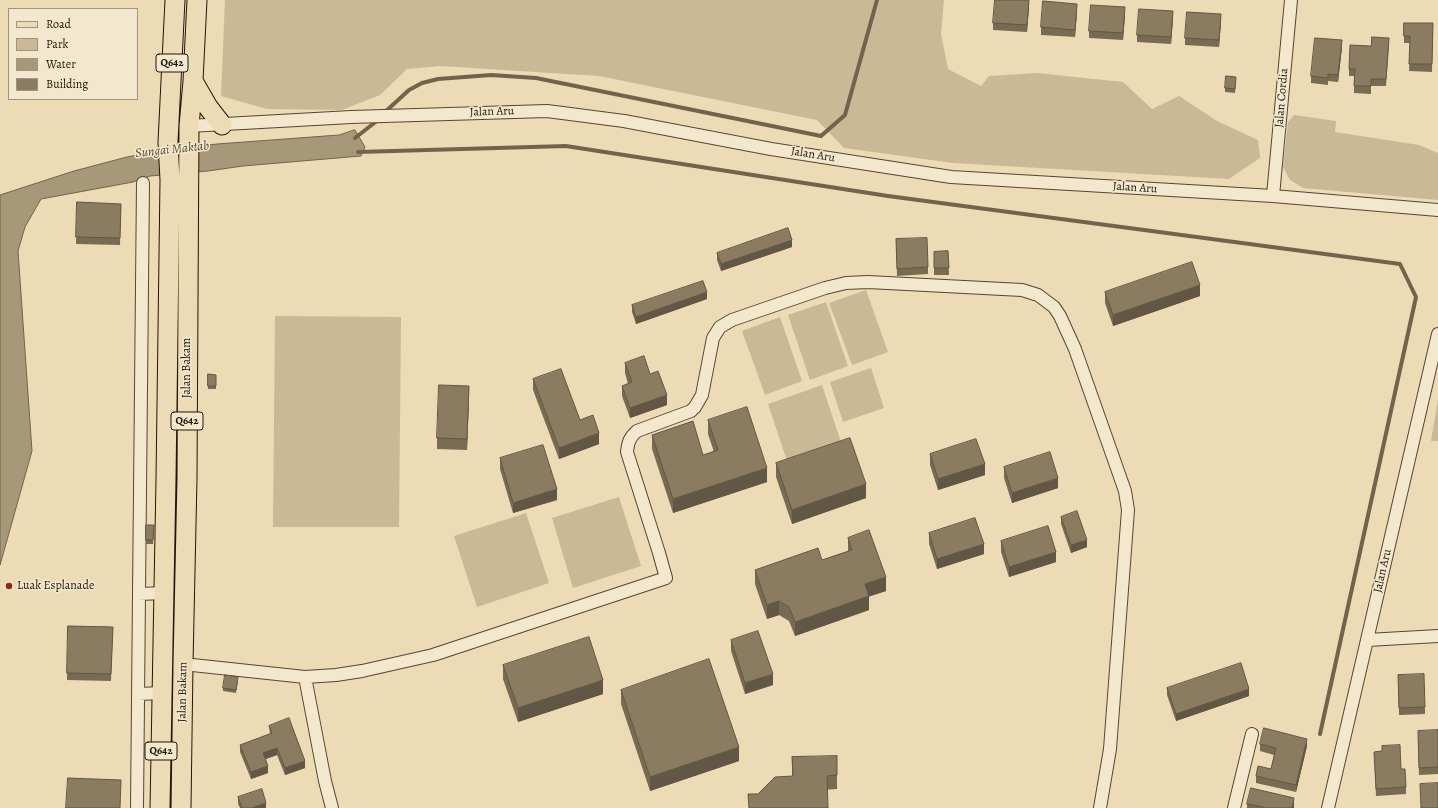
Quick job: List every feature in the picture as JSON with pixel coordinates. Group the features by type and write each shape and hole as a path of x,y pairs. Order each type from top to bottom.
{"main road":[{"name":"Jalan Bakam","path":"160,808 170,180 168,142 175,0"},
{"name":"Jalan Bakam","path":"181,808 187,478 189,130 197,0"},
{"path":"193,81 208,107 222,125"},
{"path":"164,621 170,632 175,656 183,664"}],"street":[{"name":"Jalan Cordia","path":"1273,196 1291,0"},
{"name":"Jalan Aru","path":"189,130 222,125 351,117 547,111 624,121 771,148 951,176 1273,196 1438,210"},
{"path":"137,808 143,183"},
{"path":"183,664 305,677 336,675 362,671 433,655 666,578 626,452 628,442 631,436 637,431 691,411 695,407 702,395 713,338 720,327 732,320 825,288 846,283 868,282 1022,290 1038,295 1054,307 1065,326 1075,349 1125,491 1128,510 1110,749 1100,808"},
{"name":"Jalan Aru","path":"1328,808 1438,334"},
{"path":"139,594 164,593"},
{"path":"1367,640 1438,636"},
{"path":"305,677 325,781 332,808"},
{"path":"139,694 162,693"},
{"path":"1234,808 1252,734"}],"green space":[{"path":"225,0 944,0 941,34 948,69 981,86 989,76 1037,73 1123,82 1152,109 1179,96 1217,121 1258,140 1260,158 1229,179 953,163 844,148 817,120 599,76 440,66 407,69 380,95 342,110 267,109 221,96"},
{"path":"1294,115 1336,121 1335,132 1419,145 1438,153 1438,200 1303,188 1290,180 1283,167 1288,122"},
{"path":"866,290 888,352 852,365 829,303"},
{"path":"826,302 848,366 810,380 788,315"},
{"path":"275,316 401,317 399,527 273,527"},
{"path":"780,317 802,381 765,395 742,331"},
{"path":"871,368 884,408 843,422 830,382"},
{"path":"822,385 841,442 787,461 768,404"},
{"path":"1438,399 1438,441 1431,441"},
{"path":"619,497 641,566 573,588 552,518"},
{"path":"526,513 549,583 477,607 454,536"}],"water":[{"name":"Sungai Maktab","path":"355,130 365,147 361,156 150,176 133,182 41,199 25,227 18,251 32,451 0,565 0,195 74,171 127,157 158,151 217,144 339,135"}],"building":[{"path":"995,0 1029,0 1027,25 993,23"},
{"path":"1043,1 1077,4 1075,30 1041,27"},
{"path":"1091,5 1125,7 1123,33 1089,31"},
{"path":"1139,9 1173,11 1171,37 1137,35"},
{"path":"1187,12 1221,14 1219,40 1185,38"},
{"path":"1404,23 1433,23 1432,64 1409,64 1410,36 1404,36"},
{"path":"1372,37 1389,38 1386,79 1371,79 1371,86 1354,86 1355,69 1349,69 1350,45 1371,46"},
{"path":"1315,38 1342,40 1338,75 1328,74 1328,78 1311,76"},
{"path":"1226,76 1236,77 1235,89 1225,88"},
{"path":"77,202 121,204 120,238 76,237"},
{"path":"788,228 792,240 721,264 717,253"},
{"path":"927,238 928,267 897,269 896,239"},
{"path":"948,251 949,268 934,268 934,252"},
{"path":"1192,262 1200,285 1113,315 1105,292"},
{"path":"703,281 707,292 636,317 632,305"},
{"path":"644,356 650,374 658,371 667,395 630,408 622,386 632,382 625,363"},
{"path":"561,369 580,420 593,415 599,433 559,448 533,379"},
{"path":"208,374 216,375 216,386 208,386"},
{"path":"439,385 469,386 467,439 437,438"},
{"path":"747,407 767,468 673,499 652,435 693,421 703,455 718,450 708,420"},
{"path":"850,438 866,484 792,510 776,463"},
{"path":"976,439 985,464 938,479 930,454"},
{"path":"543,445 557,489 513,503 500,458"},
{"path":"1050,452 1058,478 1012,493 1004,467"},
{"path":"1077,511 1087,540 1071,545 1061,517"},
{"path":"975,518 984,544 937,559 929,533"},
{"path":"146,525 154,525 153,540 146,540"},
{"path":"1048,526 1056,552 1009,567 1001,541"},
{"path":"869,530 886,577 865,584 869,596 795,622 789,607 779,601 767,605 755,570 818,548 822,560 852,550 848,538"},
{"path":"68,626 113,627 111,674 67,673"},
{"path":"758,631 773,674 745,683 731,640"},
{"path":"589,637 603,680 518,708 503,665"},
{"path":"709,659 739,747 650,777 621,690"},
{"path":"1241,663 1249,689 1176,714 1167,688"},
{"path":"1424,674 1425,707 1399,708 1398,675"},
{"path":"225,675 238,677 236,690 223,688"},
{"path":"289,718 305,761 285,768 277,748 263,753 268,766 251,772 240,745 272,733 269,726"},
{"path":"1264,728 1307,739 1296,785 1256,776 1258,766 1271,769 1276,748 1260,744"},
{"path":"1438,730 1438,767 1419,768 1418,731"},
{"path":"1400,745 1401,769 1405,769 1406,787 1376,789 1374,752 1382,751 1382,746"},
{"path":"837,756 837,775 827,776 828,808 749,808 748,794 758,794 775,777 793,776 792,757"},
{"path":"68,778 121,780 120,808 66,808"},
{"path":"1438,783 1438,808 1421,808 1420,784"},
{"path":"1251,788 1294,798 1292,808 1263,808 1247,804"},
{"path":"262,789 266,803 252,808 242,808 238,797"}],"waterway":[{"path":"385,112 409,90 422,83 438,79 491,75 536,78 821,136 845,115 877,0"},
{"path":"355,138 378,120"},
{"path":"358,152 566,146 888,196 1400,264 1416,297 1320,734"}],"place":[{"name":"Luak Esplanade","path":"9,586"}]}
